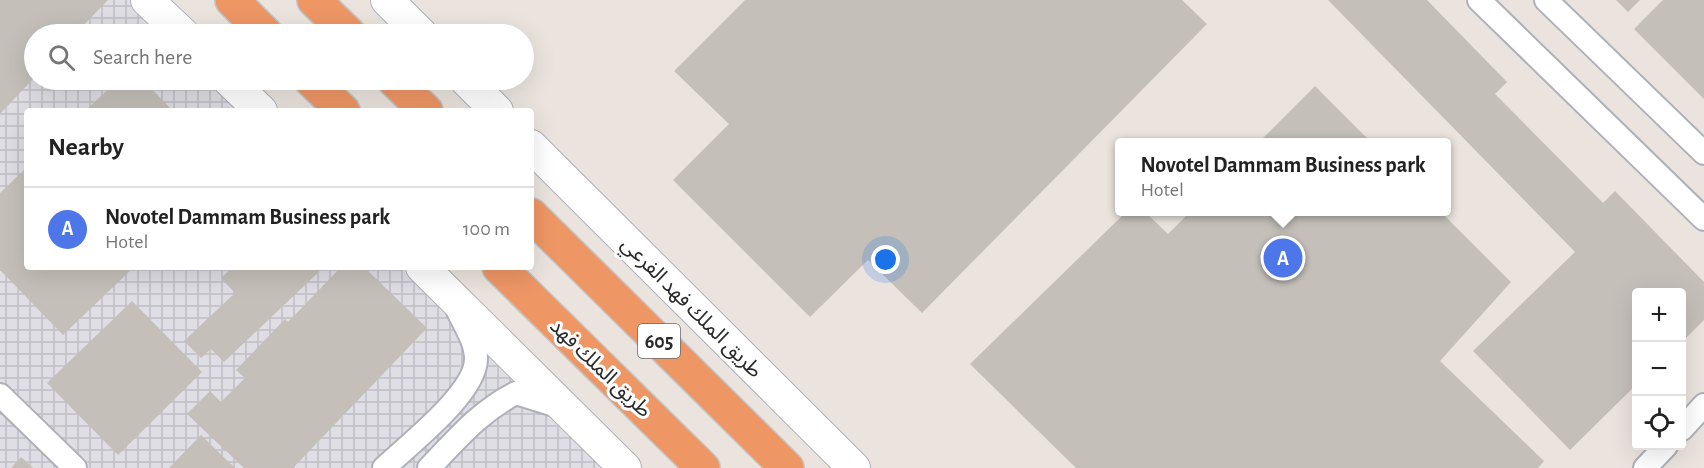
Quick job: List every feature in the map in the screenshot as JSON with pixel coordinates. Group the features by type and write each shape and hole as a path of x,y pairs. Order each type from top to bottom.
{"highway":[{"path":"232,0 256,24"},
{"path":"314,0 339,24"},
{"path":"321,90 340,108"},
{"path":"404,90 423,108"},
{"name":"605","path":"534,218 787,468"},
{"name":"طريق الملك فهد","path":"502,270 703,468"},
{"path":"557,325 681,468"}],"main road":[{"path":"147,0 172,24"},
{"path":"387,0 412,24"},
{"path":"239,90 258,108"},
{"path":"476,90 494,108"},
{"name":"طريق الملك فهد الفرعي","path":"534,149 854,468"},
{"path":"425,270 625,468"}],"street":[{"path":"1479,0 1704,219"},
{"path":"1546,0 1704,153"},
{"path":"384,468 460,394 472,377 476,360 473,342 450,294"},
{"path":"429,468 477,417 496,403 516,393 561,406"},
{"path":"0,395 75,468"},
{"path":"1686,425 1704,405"},
{"path":"1645,468 1662,450"}],"shaded area":[{"path":"0,0 130,0 154,24 24,24 24,90 218,90 237,108 24,108 24,270 402,270 527,382 616,468 0,468"}],"building":[{"path":"0,0 108,0 85,24 24,24 24,89 0,114"},
{"path":"745,0 1182,0 1207,24 922,313 868,260 810,317 673,180 729,124 674,71"},
{"path":"1328,0 1427,0 1507,82 1495,94 1603,203 1615,191 1704,282 1704,320 1686,338 1686,288 1632,288 1632,389 1570,450 1473,351 1575,252"},
{"path":"1616,0 1640,0 1628,12"},
{"path":"1663,0 1704,0 1704,99 1634,29"},
{"path":"1315,86 1367,138 1263,138"},
{"path":"107,90 153,90 170,108 88,108"},
{"path":"24,170 24,270 131,270 63,335 0,270 0,193"},
{"path":"1122,216 1149,216 1168,234 1186,216 1445,216 1511,282 1440,361 1544,461 1538,468 1076,468 970,364"},
{"path":"230,270 321,270 224,362 211,349 201,358 184,341 235,293 221,278"},
{"path":"338,270 367,270 427,328 293,468 244,468 187,414 210,391 221,402 245,378 236,370 285,319 288,322"},
{"path":"132,301 202,372 118,455 47,383"},
{"path":"201,435 235,468 169,468"},
{"path":"21,457 33,468 11,468"}],"place":[{"name":"Novotel Dammam Business park","path":"1283,258"}]}
